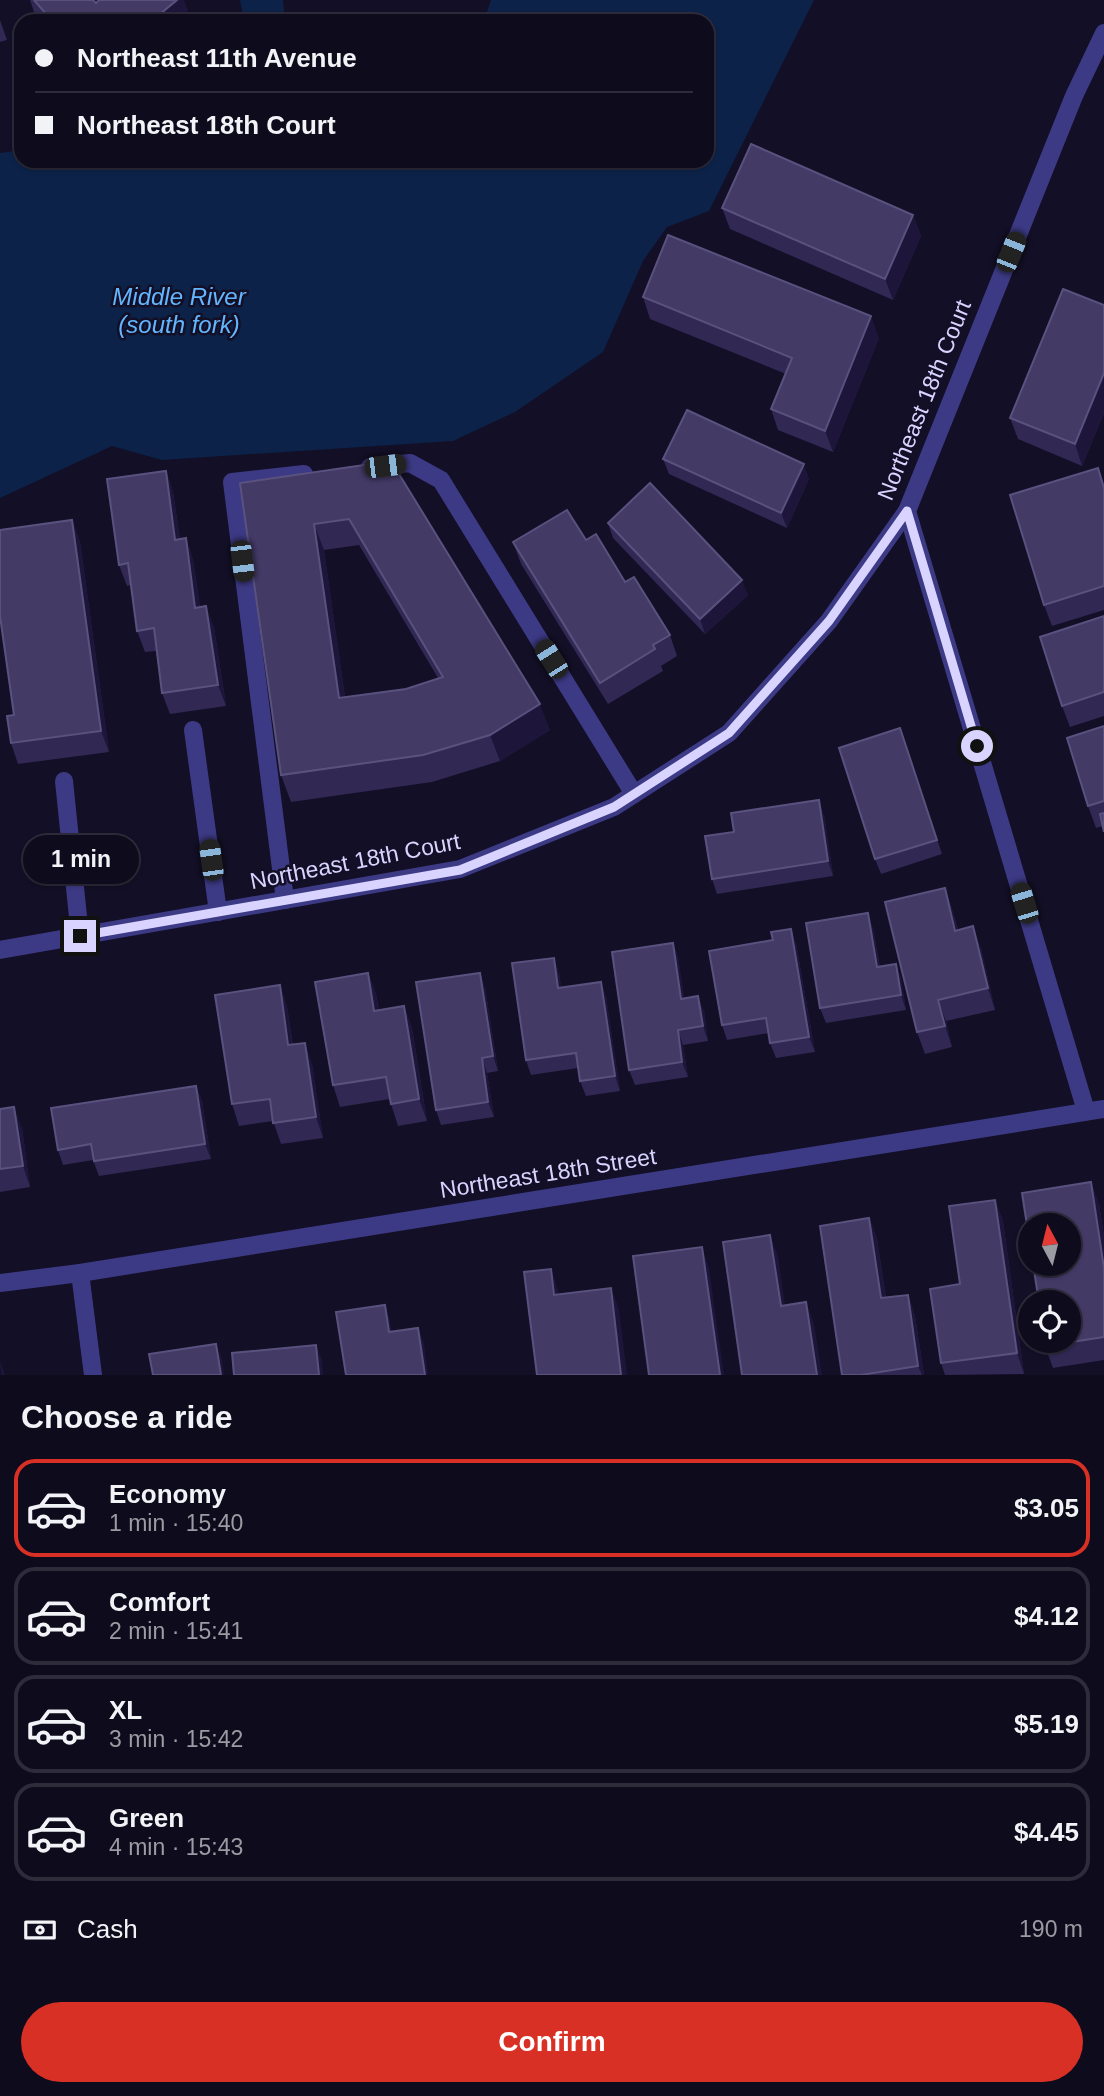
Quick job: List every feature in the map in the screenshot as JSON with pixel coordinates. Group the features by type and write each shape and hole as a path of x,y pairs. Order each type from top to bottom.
{"street":[{"name":"Northeast 18th Court","path":"0,950 460,870 614,807 729,733 829,621 907,511 1074,96 1104,33"},
{"path":"356,469 410,463 441,480 634,794"},
{"path":"285,900 232,482 328,472"},
{"path":"907,511 1095,1110"},
{"path":"193,730 218,912"},
{"path":"64,780 80,936"},
{"name":"Northeast 18th Street","path":"0,1283 79,1273 1095,1110"},
{"path":"79,1273 93,1375"}],"water":[{"path":"240,0 283,0 284,14 243,14"},
{"name":"Middle River (south fork)","path":"491,0 814,0 709,211 667,227 643,261 603,352 515,412 453,441 162,460 112,446 0,498 0,153 14,151 14,168 714,168 714,14 486,14"}],"building":[{"path":"34,0 93,0 96,3 99,0 177,0 160,14 46,14"},
{"path":"751,144 913,215 885,279 722,208"},
{"path":"668,235 871,316 825,431 771,409 792,358 643,297"},
{"path":"1063,289 1104,305 1104,373 1075,444 1010,418"},
{"path":"687,410 804,464 781,513 663,459"},
{"path":"391,461 540,704 490,735 423,755 281,775 240,483","holes":["349,519 443,677 406,689 339,698 314,524"]},
{"path":"1098,468 1104,488 1104,586 1044,605 1010,495"},
{"path":"166,471 175,540 186,538 195,608 206,606 218,685 162,693 154,628 137,631 128,563 119,565 107,479"},
{"path":"650,483 742,580 700,619 608,523"},
{"path":"567,510 586,540 596,534 625,582 634,577 670,635 653,645 655,649 600,683 513,542"},
{"path":"72,520 101,731 11,743 7,716 14,715 0,616 0,530"},
{"path":"1104,616 1104,692 1062,706 1040,637"},
{"path":"1104,726 1104,801 1088,806 1067,738"},
{"path":"900,728 937,840 875,859 839,748"},
{"path":"819,800 828,861 712,879 705,836 734,832 731,813"},
{"path":"1104,813 1104,832 1100,814"},
{"path":"945,888 955,931 973,926 988,988 938,1000 945,1026 917,1032 885,902"},
{"path":"868,913 877,967 896,964 901,995 820,1008 806,923"},
{"path":"791,929 809,1037 770,1043 766,1018 722,1025 709,951 773,940 771,932"},
{"path":"673,943 681,999 698,996 703,1026 678,1030 682,1062 629,1070 612,952"},
{"path":"554,958 558,988 601,982 615,1076 580,1081 576,1053 526,1060 512,963"},
{"path":"368,973 374,1011 404,1006 419,1099 391,1104 386,1077 333,1085 315,982"},
{"path":"480,973 493,1056 482,1058 488,1102 436,1110 416,982"},
{"path":"280,985 288,1045 305,1043 316,1117 273,1123 270,1099 232,1104 215,995"},
{"path":"196,1086 205,1144 94,1161 91,1144 58,1150 51,1108"},
{"path":"14,1107 23,1166 0,1169 0,1109"},
{"path":"1091,1182 1104,1268 1104,1337 1081,1341 1081,1290 1037,1290 1035,1276 1082,1276 1082,1213 1025,1213 1022,1193"},
{"path":"995,1200 1017,1353 941,1363 930,1289 960,1284 949,1206"},
{"path":"869,1218 881,1298 908,1295 918,1366 861,1375 842,1375 820,1226"},
{"path":"770,1235 781,1306 806,1302 817,1375 742,1375 723,1242"},
{"path":"702,1247 720,1375 649,1375 633,1256"},
{"path":"551,1269 554,1295 611,1288 621,1375 537,1375 524,1272"},
{"path":"385,1305 389,1332 418,1328 425,1375 346,1375 336,1312"},
{"path":"216,1344 221,1375 153,1375 149,1354"},
{"path":"316,1345 319,1375 234,1375 232,1353"}],"route":[{"path":"80,936 460,870 614,807 729,733 829,621 907,511 977,746"}]}
